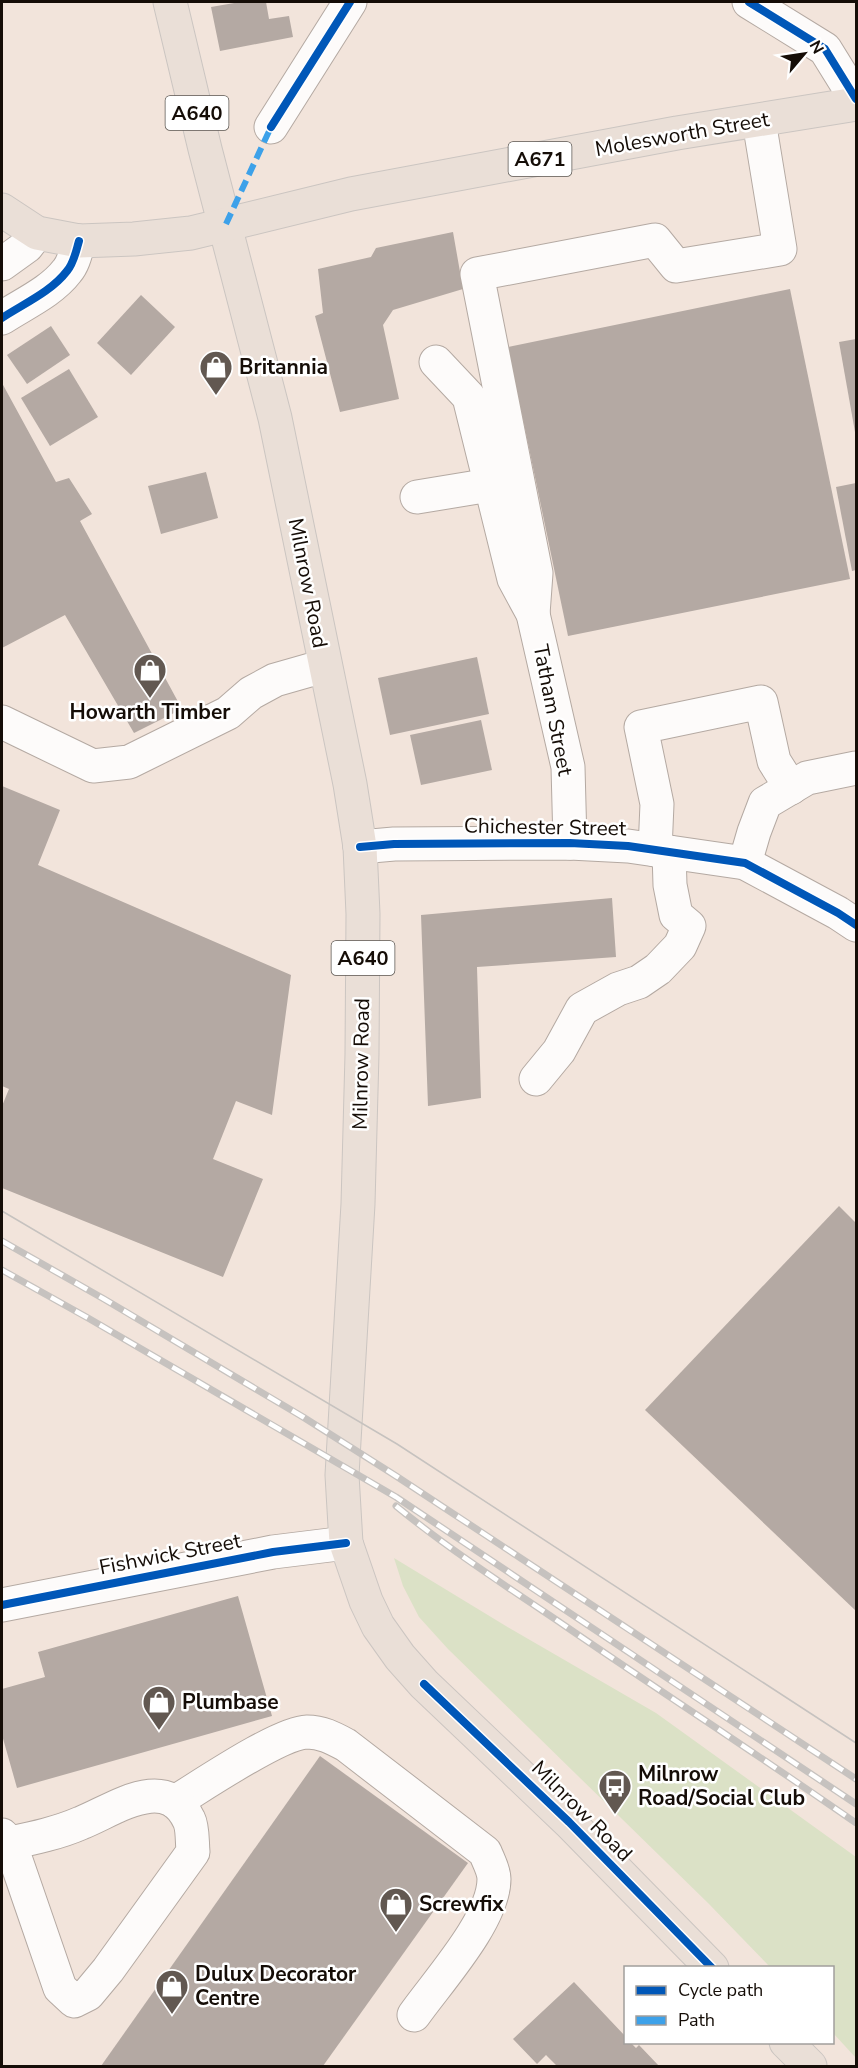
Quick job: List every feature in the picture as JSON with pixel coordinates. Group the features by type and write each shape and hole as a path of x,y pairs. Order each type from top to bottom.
{"main road":[{"name":"Milnrow Road","path":"170,2 205,149 275,418 350,784 360,847 363,915 362,1054 358,1204 342,1475 346,1543 366,1601 378,1626 424,1684 569,1822 710,1966"},
{"name":"Molesworth Street","path":"226,224 351,194 677,133 759,121 856,101"},
{"name":"A671","path":"2,210 38,233 79,241 191,233 226,224"},
{"path":"787,2044 810,2067"}],"street":[{"path":"271,128 350,2"},
{"path":"749,2 825,49 856,101"},
{"path":"533,614 536,573 477,274 655,240 676,266 780,249 759,121"},
{"path":"2,264 27,246 38,233"},
{"path":"2,318 46,290 67,271 74,259 79,241"},
{"path":"436,362 469,398 514,579 533,614"},
{"path":"417,497 490,484"},
{"name":"Tatham Street","path":"533,614 568,767 570,843"},
{"path":"2,722 93,766 129,762 228,713 251,693 275,680 324,666"},
{"path":"537,1079 559,1050 582,1009 618,989 639,982 658,969 680,946 689,926 676,915 662,851 657,804 641,727 761,702 774,761 791,788"},
{"path":"745,863 765,803 807,778 856,768"},
{"name":"Chichester Street","path":"360,847 394,844 570,843 628,846 745,863 838,913 856,926"},
{"name":"Fishwick Street","path":"2,1605 273,1552 346,1543"},
{"path":"175,1802 283,1739 305,1732 327,1735 346,1746 485,1852 494,1877 491,1901 469,1940 414,2014"},
{"path":"156,1794 175,1802 190,1821 193,1852 108,1970 88,1994 74,2001 60,1988 6,1839 45,1836 81,1823 121,1804 156,1794"}],"green space":[{"path":"394,1558 656,1713 856,1857 856,2058 834,2034 834,1966 769,1966 708,1903 448,1649 419,1617 403,1586"}],"building":[{"path":"240,2 266,2 269,19 289,16 293,37 220,51 211,7"},
{"path":"453,232 463,289 393,310 383,325 399,399 340,412 315,316 323,313 318,269 371,257 376,248"},
{"path":"790,289 850,579 568,636 508,347"},
{"path":"141,295 175,327 131,375 97,343"},
{"path":"51,326 70,355 27,384 7,355"},
{"path":"856,339 856,432 855,432 839,342"},
{"path":"69,369 98,417 50,446 21,398"},
{"path":"2,383 56,482 69,478 92,514 80,521 182,709 134,733 65,615 2,648"},
{"path":"206,472 218,518 161,534 148,486"},
{"path":"856,483 856,570 852,571 836,487"},
{"path":"477,657 489,714 390,735 378,678"},
{"path":"481,720 492,770 421,785 410,735"},
{"path":"2,786 60,810 38,865 291,975 272,1115 236,1101 213,1159 263,1179 223,1277 2,1188 2,1106 9,1089 2,1086"},
{"path":"612,898 616,957 477,967 481,1098 428,1106 421,915"},
{"path":"839,1206 856,1223 856,1611 645,1410"},
{"path":"238,1596 272,1716 17,1788 2,1735 2,1689 45,1677 38,1652"},
{"path":"320,1756 468,1863 323,2066 101,2066"},
{"path":"574,1982 624,2035 624,2044 632,2044 636,2048 639,2045 659,2066 557,2066 546,2055 537,2064 513,2039"}],"tram line":[{"path":"2,1211 397,1444 856,1743"}],"railway":[{"path":"2,1241 303,1417 856,1779"},
{"path":"2,1270 396,1497 856,1804"},
{"path":"396,1506 474,1564 856,1823"}],"marked path":[{"path":"226,224 271,127"}],"cycle path":[{"path":"271,127 350,2"},
{"path":"749,2 825,49 856,99"},
{"path":"2,318 45,291 60,278 71,264 79,241"},
{"path":"360,847 394,844 570,843 628,846 745,863 856,925"},
{"path":"2,1605 273,1552 346,1543"},
{"path":"424,1684 569,1822 710,1966"}],"place":[{"name":"Britannia","path":"216,396"},
{"name":"Howarth Timber","path":"150,699"},
{"name":"Plumbase","path":"159,1731"},
{"name":"Milnrow Road/Social Club","path":"615,1815"},
{"name":"Screwfix","path":"396,1933"},
{"name":"Dulux Decorator Centre","path":"172,2015"}]}
